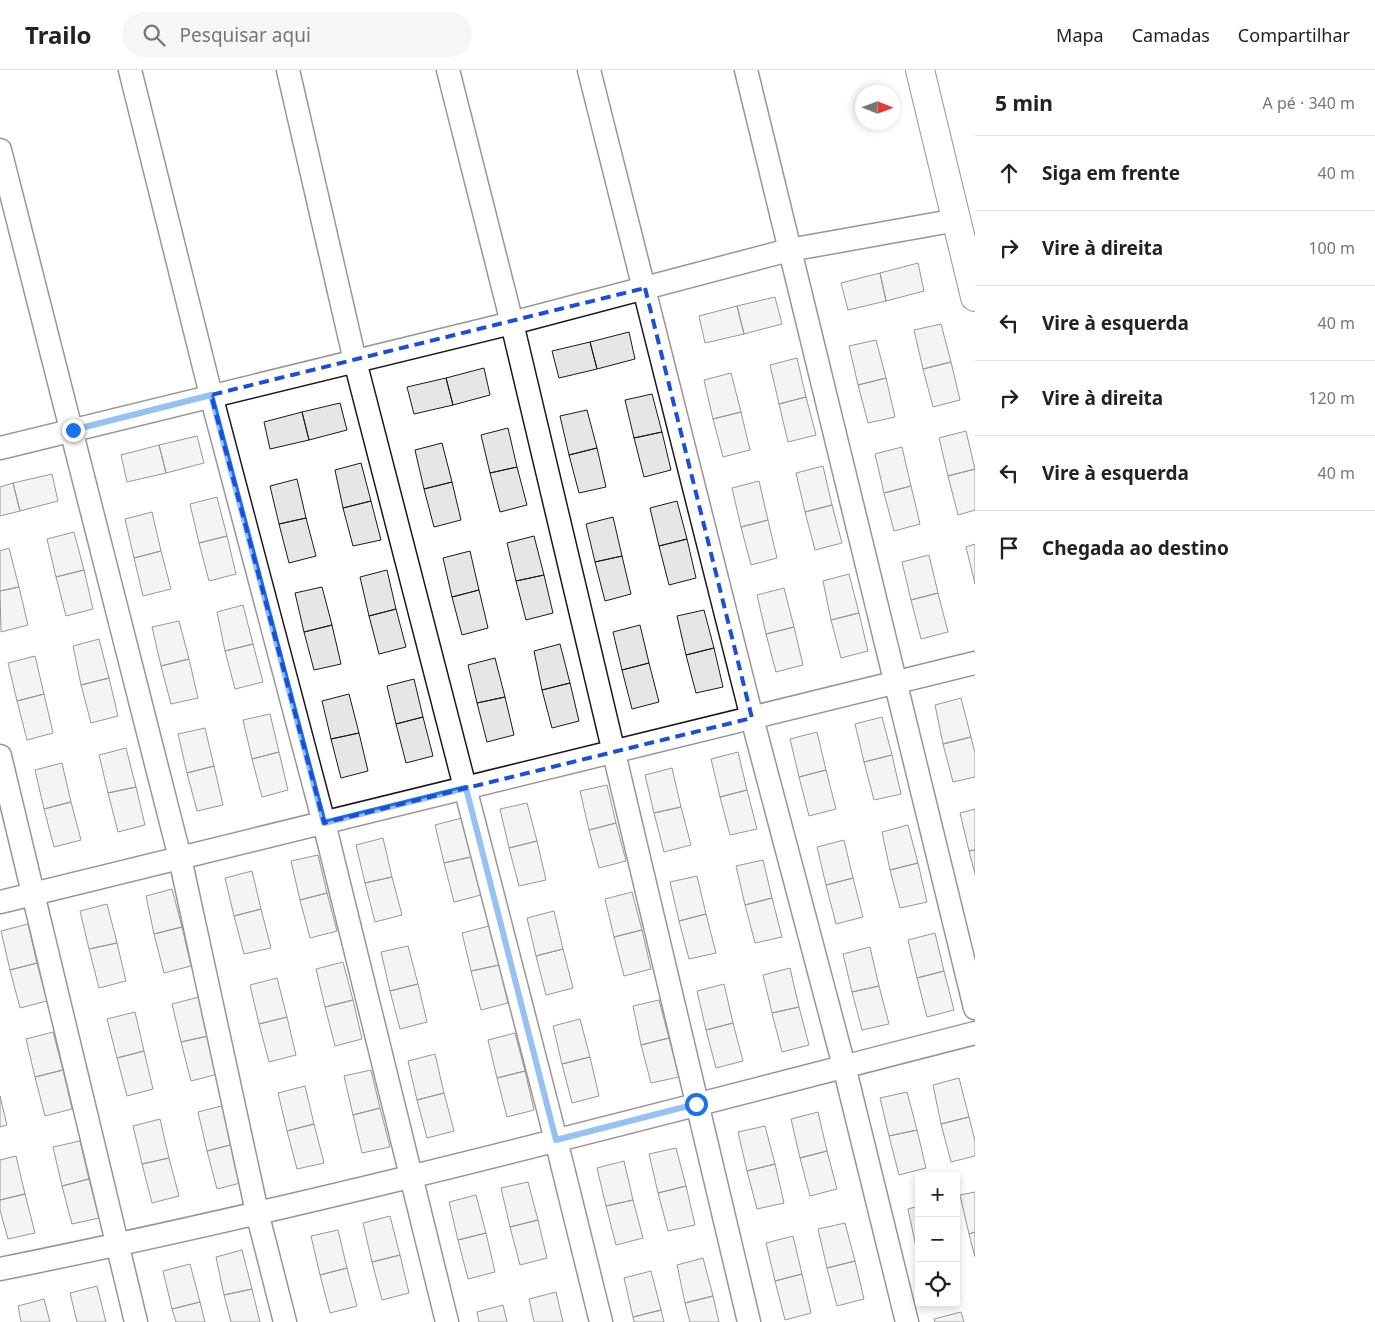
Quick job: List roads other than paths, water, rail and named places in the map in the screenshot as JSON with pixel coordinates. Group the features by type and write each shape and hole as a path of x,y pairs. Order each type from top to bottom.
{"street":[{"path":"130,70 211,395 324,823 447,1322"},
{"path":"288,70 355,361 466,788 601,1322"},
{"path":"448,70 512,323 749,1322"},
{"path":"589,70 752,718 844,1066 907,1322"},
{"path":"746,70 897,682 975,1008"},
{"path":"920,70 975,296"},
{"path":"0,150 73,430 180,858 257,1212 285,1322"},
{"path":"0,448 512,323 789,250 957,220"},
{"path":"0,902 975,663"},
{"path":"0,756 35,893 116,1246 136,1322"},
{"path":"0,1269 116,1246 411,1177 975,1033"}]}
